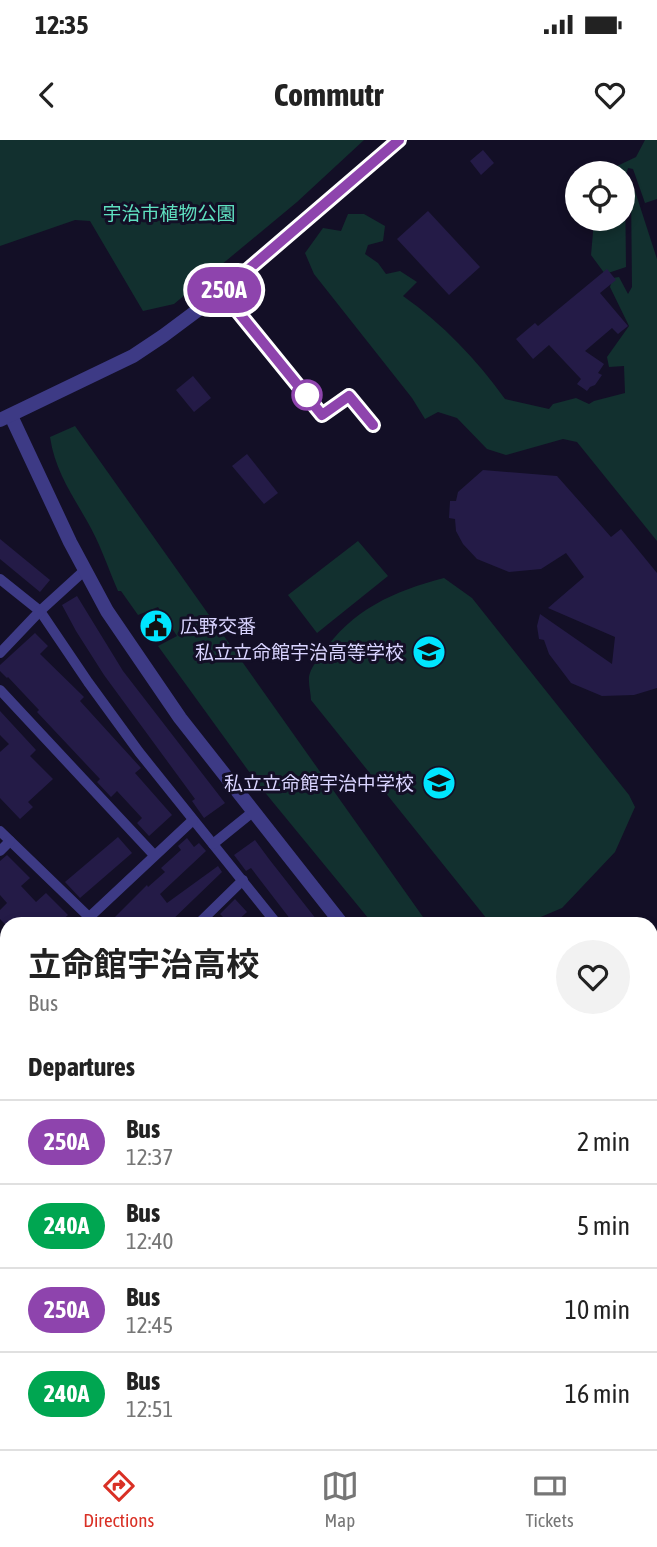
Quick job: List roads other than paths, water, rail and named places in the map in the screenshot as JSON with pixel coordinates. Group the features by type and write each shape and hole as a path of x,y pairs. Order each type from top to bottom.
{"street":[{"path":"336,917 180,718 107,611 5,418 133,356 163,336 222,292 399,140"},
{"path":"0,653 40,611 85,570"},
{"path":"0,579 40,611 95,692 272,917"},
{"path":"0,690 154,855"},
{"path":"214,844 254,811"},
{"path":"89,917 193,820"},
{"path":"0,831 81,917"},
{"path":"0,851 10,841"},
{"path":"205,917 243,880"}],"place":[{"name":"広野交番","path":"156,626"},
{"name":"私立立命館宇治高等学校","path":"429,652"},
{"name":"私立立命館宇治中学校","path":"439,783"}],"park label":[{"name":"宇治市植物公園","path":"169,213"}]}
